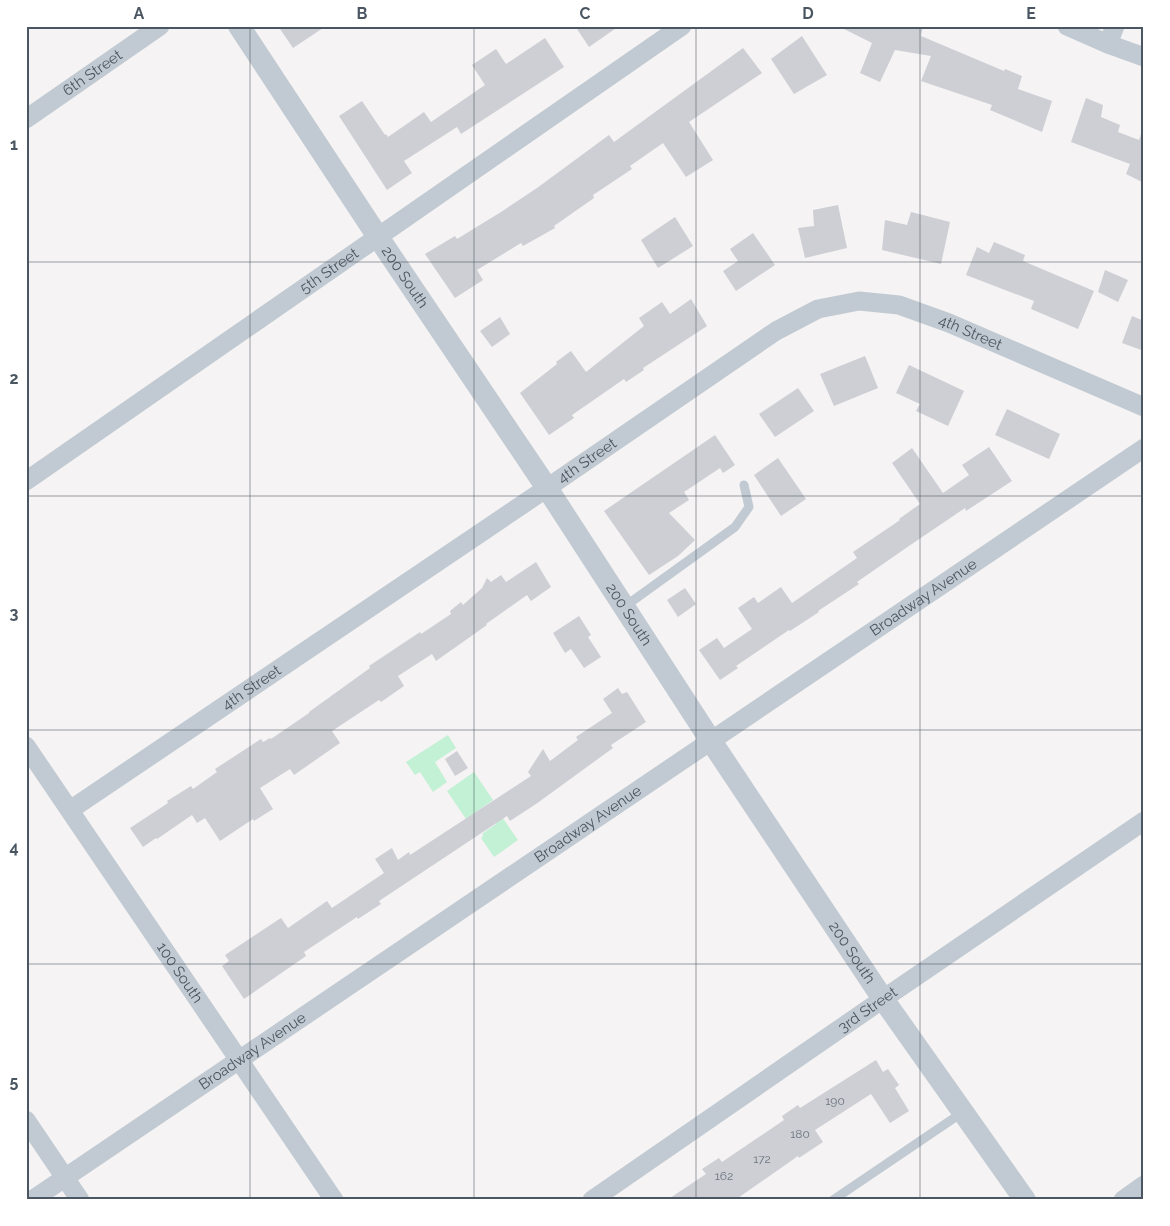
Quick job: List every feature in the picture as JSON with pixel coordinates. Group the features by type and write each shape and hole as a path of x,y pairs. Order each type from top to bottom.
{"street":[{"name":"6th Street","path":"26,119 160,26"},
{"name":"200 South","path":"239,26 547,488 711,741 883,998 1026,1200"},
{"name":"5th Street","path":"26,481 682,26"},
{"path":"1067,26 1144,57"},
{"path":"1108,44 1115,26"},
{"name":"4th Street","path":"70,810 776,331 818,309 859,301 899,305 949,323 1144,407"},
{"name":"Broadway Avenue","path":"32,1200 1144,448"},
{"name":"100 South","path":"26,746 334,1200"},
{"name":"3rd Street","path":"592,1200 883,998 1144,821"},
{"path":"26,1120 80,1200"},
{"path":"1123,1200 1144,1185"}],"lane":[{"path":"624,607 735,527 748,507 744,485"},
{"path":"833,1200 963,1112"}],"green space":[{"path":"448,735 456,748 435,762 447,782 433,792 420,772 415,775 406,762"},
{"path":"474,772 493,800 466,819 447,791"},
{"path":"502,817 518,840 494,857 481,838 482,834"}],"building":[{"path":"278,26 326,26 293,48"},
{"path":"575,26 619,26 589,47"},
{"path":"838,26 923,26 921,36 1004,71 1005,69 1022,76 1018,89 1052,101 1042,132 990,110 992,105 921,81 931,56 895,50 880,82 860,73 872,43"},
{"path":"802,36 827,75 794,94 771,59"},
{"path":"545,38 564,67 461,134 457,127 404,161 412,173 387,190 339,116 362,101 388,137 424,112 431,122 485,85 472,65 496,49 506,64"},
{"path":"743,48 762,73 689,122 713,160 686,177 663,143 630,166 632,169 593,195 594,198 554,226 555,228 523,246 521,243 477,270 483,280 455,298 425,254 455,236 457,239 501,212 609,135 614,142"},
{"path":"1086,98 1103,105 1101,117 1120,125 1118,132 1139,140 1142,131 1144,132 1144,183 1126,174 1130,164 1071,142"},
{"path":"838,205 847,248 805,258 798,228 814,226 813,210"},
{"path":"911,212 950,222 941,264 882,250 885,220 907,225"},
{"path":"675,217 693,246 658,268 641,240"},
{"path":"753,233 775,265 736,291 723,271 738,261 730,249"},
{"path":"994,242 1025,255 1023,261 1094,291 1078,329 1031,309 1034,301 966,275 977,247 989,253"},
{"path":"1105,270 1128,280 1118,302 1098,292"},
{"path":"691,299 707,326 643,368 644,370 626,382 624,379 572,415 574,418 549,435 520,393 571,351 586,372 644,326 639,318 662,302 670,314"},
{"path":"1132,316 1144,321 1144,351 1122,343"},
{"path":"500,317 510,334 492,347 480,331"},
{"path":"865,356 878,388 834,406 820,374"},
{"path":"909,365 964,391 948,426 916,411 920,404 896,393"},
{"path":"798,388 814,411 775,437 759,414"},
{"path":"1007,409 1060,434 1049,459 995,435"},
{"path":"715,435 735,465 723,473 720,468 684,492 689,500 669,513 695,540 678,556 649,575 604,511"},
{"path":"989,447 1012,481 966,511 965,508 906,548 857,582 859,584 819,612 736,666 738,668 720,680 699,650 717,638 724,648 752,629 738,608 754,597 758,603 781,587 792,603 857,558 853,552 920,504 892,463 912,448 943,493 969,475 962,465"},
{"path":"778,458 806,499 781,516 754,475"},
{"path":"536,562 551,587 531,601 527,595 436,661 432,654 398,676 404,686 332,731 340,743 294,775 290,769 260,788 273,809 254,821 253,819 220,841 205,818 197,823 192,815 143,847 130,828 168,803 167,801 191,786 193,789 217,772 215,769 261,739 263,742 271,739 309,713 370,668 369,666 451,614 450,611 461,602 463,605 482,588 487,578 491,582 501,575 506,582"},
{"path":"685,588 696,604 678,617 667,600"},
{"path":"579,616 591,635 588,637 601,657 584,668 571,649 565,653 553,633"},
{"path":"618,688 622,694 627,692 646,722 611,745 613,748 536,804 510,821 507,816 379,901 381,904 358,919 357,917 304,952 306,956 244,999 222,966 229,961 225,955 281,918 288,928 327,901 332,908 384,873 375,859 392,848 398,860 409,852 410,855 531,776 528,772 543,749 550,761 578,740 576,737 612,713 603,699"},
{"path":"457,751 468,768 455,776 445,759"},
{"path":"876,1060 883,1072 888,1069 899,1085 895,1088 909,1111 890,1123 871,1094 815,1130 823,1142 799,1158 798,1156 735,1200 667,1200 706,1174 702,1169 719,1158 722,1162 784,1120 782,1116 798,1105 800,1108"}]}
